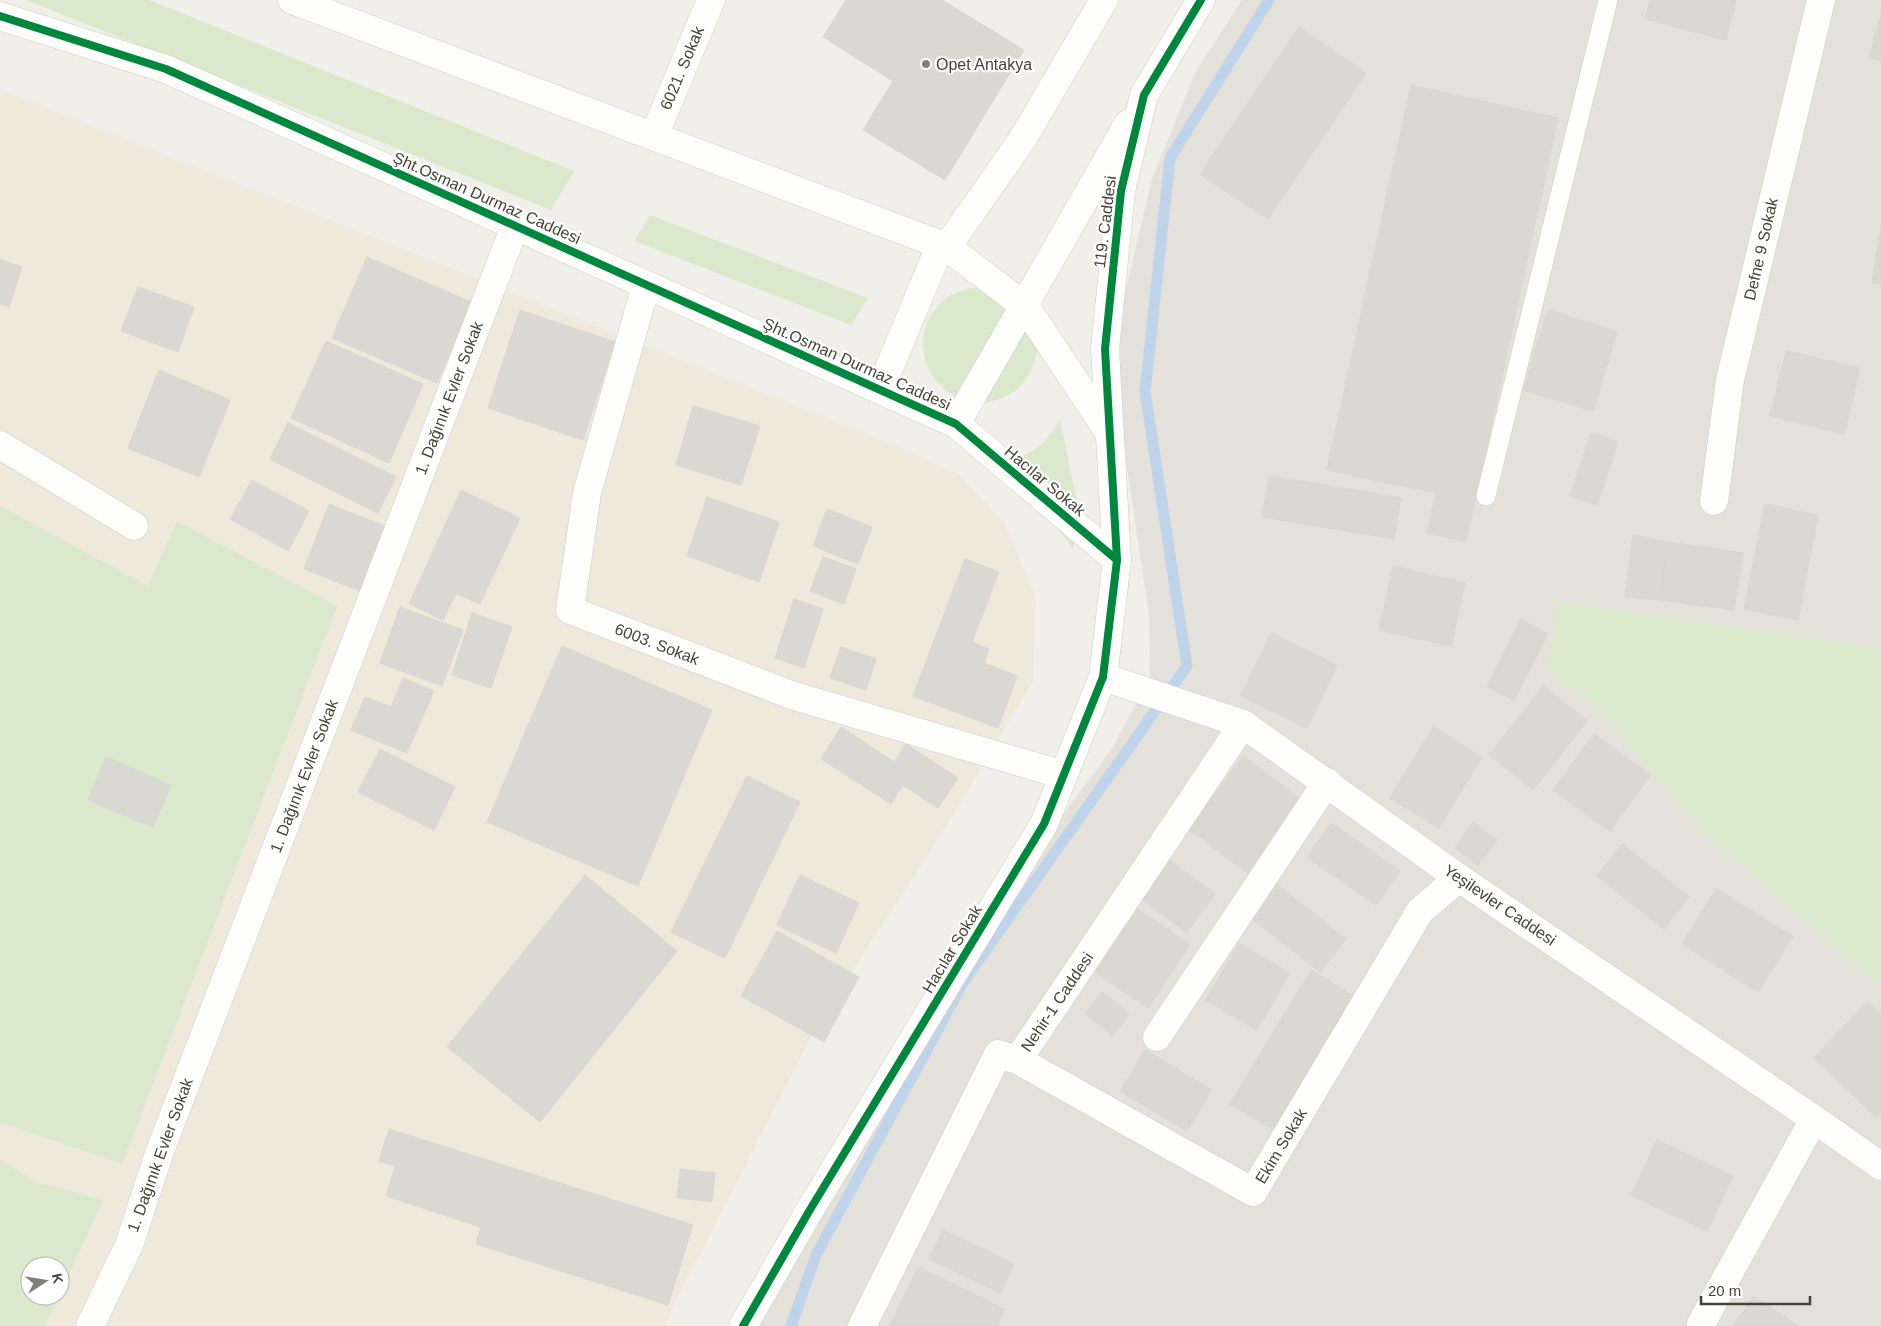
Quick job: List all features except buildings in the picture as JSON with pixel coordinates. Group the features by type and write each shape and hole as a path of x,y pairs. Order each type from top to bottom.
{"street":[{"path":"292,0 947,247 1025,306 1111,435"},
{"name":"6021. Sokak","path":"654,136 711,0"},
{"path":"880,390 935,258 947,247 1022,140 1104,0"},
{"name":"119. Caddesi","path":"956,424 1144,95 1201,0"},
{"name":"Defne 9 Sokak","path":"1714,500 1730,380 1821,0"},
{"name":"Şht.Osman Durmaz Caddesi","path":"0,16 166,69 956,424"},
{"name":"119. Caddesi","path":"1111,435 1105,349 1121,191 1144,95"},
{"name":"1. Dağınık Evler Sokak","path":"90,1326 129,1245 160,1151 515,226"},
{"name":"6003. Sokak","path":"646,284 587,493 570,610 791,695 1064,774"},
{"name":"Hacılar Sokak","path":"956,424 1117,560"},
{"name":"Hacılar Sokak","path":"743,1326 808,1213 1044,824 1104,676 1117,560 1111,435"},
{"path":"0,445 134,526"},
{"name":"Yeşilevler Caddesi","path":"1104,676 1243,724 1327,782 1459,878 1881,1166"},
{"name":"Nehir-1 Caddesi","path":"862,1326 998,1054 1018,1060 1243,724"},
{"path":"1157,1037 1327,782"},
{"name":"Ekim Sokak","path":"1018,1060 1253,1192 1420,912 1459,878"},
{"path":"1701,1324 1814,1119"}],"lane":[{"path":"1486,496 1608,0"}],"shaded area":[{"path":"1242,0 1881,0 1881,648 1558,602 1547,672 1591,700 1699,828 1873,980 1881,984 1881,1326 760,1326 767,1300 955,961 1113,747 1150,677 1149,615 1120,420 1120,314 1152,179 1195,73"},
{"path":"0,89 882,440 958,474 1005,524 1036,597 1033,681 945,828 815,1029 672,1308 666,1326 0,1326"}],"green space":[{"path":"26,0 149,0 574,171 551,210"},
{"path":"650,215 868,298 851,325 634,241"},
{"path":"977,287 996,289 1038,347 1034,364 1023,384 1002,398 981,403 961,399 945,390 932,375 925,358 923,339 929,319 942,302 954,294"},
{"path":"1060,420 1080,516 1073,549 1010,462 1040,446"},
{"path":"0,506 148,586 177,521 337,606 122,1164 0,1122"},
{"path":"1558,602 1881,648 1881,984 1873,980 1699,828 1591,700 1547,672"},
{"path":"0,1160 38,1183 103,1200 70,1272 70,1256 20,1256 20,1306 54,1306 45,1326 0,1326"}],"waterway":[{"path":"791,1326 816,1255 964,981 1187,666 1145,391 1170,158 1269,0"}],"cycle path":[{"path":"743,1326 808,1213 1044,824 1103,677 1117,560 1105,349 1121,191 1144,95 1201,0"},
{"path":"0,16 166,69 956,424 1117,560"}],"place":[{"name":"Opet Antakya","path":"926,64"}]}
